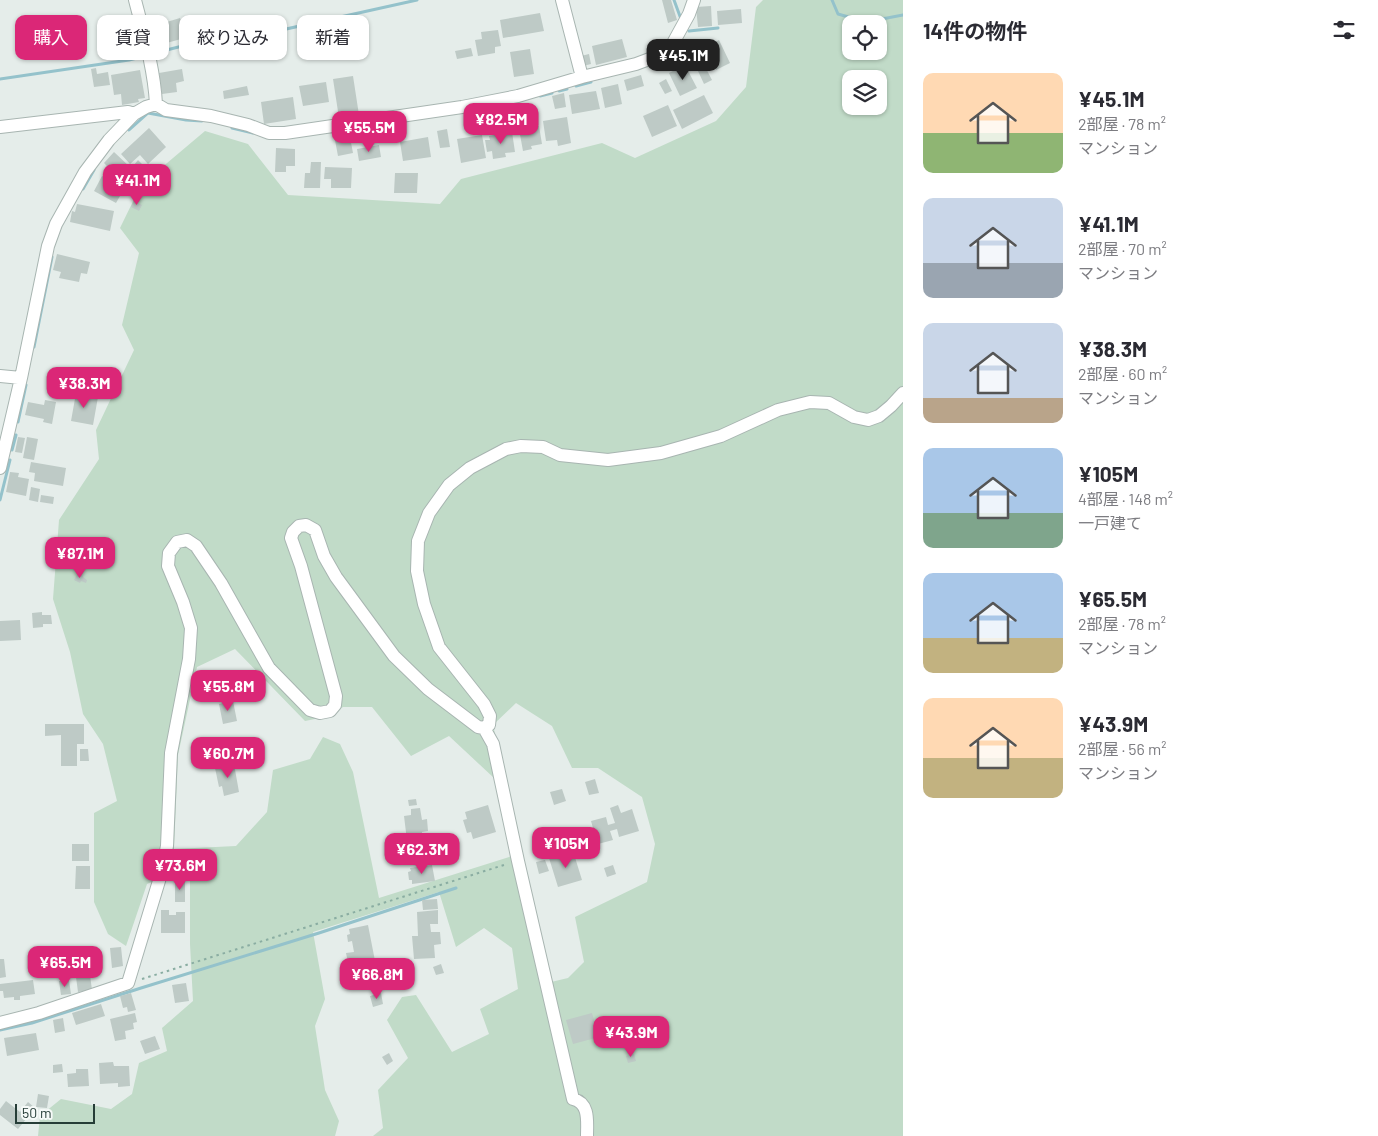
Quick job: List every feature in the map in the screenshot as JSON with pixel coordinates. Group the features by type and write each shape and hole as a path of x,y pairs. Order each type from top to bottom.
{"street":[{"path":"135,0 155,82 156,104"},
{"path":"562,0 582,77"},
{"path":"0,468 48,246 56,224 84,172 109,140 134,114 156,104 166,110 211,116 248,125 269,133 285,133 462,107 509,98 636,64 660,55 677,38 694,0"},
{"path":"0,127 128,112 134,114"},
{"path":"0,376 20,378"},
{"path":"0,1023 39,1013 128,983 162,871 167,846 170,753 189,659 191,628 183,602 168,566 169,553 177,542 187,540 196,546 221,582 269,668 310,710 320,713 330,711 335,705 336,696 301,566 291,538 293,532 299,526 306,525 315,530 324,556 336,577 394,656 428,689 478,727 484,728 489,725 490,716 484,704 439,647 424,604 417,571 418,541 429,513 449,484 470,468 506,449 521,446 542,447 560,455 608,460 661,453 721,436 778,410 810,402 829,403 854,417 868,420 879,416 903,393"},
{"path":"484,728 493,744 573,1099 578,1100 584,1107 587,1136"}],"path":[{"path":"128,983 518,861"}],"green space":[{"path":"763,0 903,0 903,1136 373,1136 383,1128 378,1090 408,1058 387,1020 402,997 416,995 452,1052 489,1034 480,1009 518,989 512,948 484,928 456,947 439,892 313,932 325,999 315,1026 325,1090 339,1121 335,1136 38,1136 40,1116 61,1099 111,1109 132,1094 139,1063 167,1051 162,1028 193,1001 190,944 190,880 174,872 147,884 126,946 108,934 94,902 94,813 117,801 103,744 83,714 70,652 53,599 59,520 99,459 96,430 134,350 122,325 139,253 120,228 141,185 205,131 248,144 288,195 440,204 461,179 602,143 635,158 716,121 746,87 756,7","holes":["235,649 305,721 330,716 343,707 372,707 411,756 449,736 494,778 512,856 379,898 353,772 340,744 323,737 310,759 273,770 267,812 236,846 174,849 178,755 197,667","516,703 552,726 572,768 598,768 642,797 655,844 647,882 575,917 584,962 568,978 551,982 493,725"]}],"building":[{"path":"662,0 671,0 677,20 668,23"},
{"path":"711,6 712,26 698,27 696,7"},
{"path":"741,9 742,23 718,25 717,11"},
{"path":"540,13 544,31 503,38 500,20"},
{"path":"179,18 179,40 169,42 169,21"},
{"path":"498,30 501,46 495,47 495,53 478,56 475,40 482,39 481,32"},
{"path":"622,39 627,57 596,65 592,46"},
{"path":"719,40 730,63 716,70 705,47"},
{"path":"471,48 473,56 457,59 455,51"},
{"path":"530,49 534,74 514,77 510,52"},
{"path":"678,50 684,62 676,66 670,53"},
{"path":"589,54 591,64 583,66 581,56"},
{"path":"699,55 712,80 704,84 692,58"},
{"path":"685,65 697,88 680,96 669,73"},
{"path":"96,68 97,74 108,72 110,85 94,87 91,69"},
{"path":"182,69 184,81 176,83 177,92 162,94 159,73"},
{"path":"140,70 145,98 138,99 139,102 122,105 121,94 114,95 111,75"},
{"path":"641,75 644,86 627,91 624,80"},
{"path":"353,76 359,115 339,118 333,79"},
{"path":"666,79 672,91 665,94 659,83"},
{"path":"326,82 329,102 303,106 299,86"},
{"path":"618,84 622,104 605,108 601,88"},
{"path":"247,86 249,95 224,99 223,91"},
{"path":"596,91 600,109 572,114 569,95"},
{"path":"564,93 566,107 555,109 552,96"},
{"path":"704,95 713,113 682,129 673,110"},
{"path":"293,97 296,119 264,124 261,102"},
{"path":"523,104 525,117 516,119 514,106"},
{"path":"668,105 677,126 652,137 643,116"},
{"path":"491,112 494,130 486,131 482,113"},
{"path":"476,114 478,125 468,127 466,115"},
{"path":"567,117 571,143 558,146 557,140 546,141 543,121"},
{"path":"539,126 542,144 531,146 532,149 523,151 519,129"},
{"path":"149,128 166,147 148,164 140,155 130,164 121,154"},
{"path":"447,129 450,147 440,148 437,131"},
{"path":"349,132 353,153 338,156 334,135"},
{"path":"512,132 515,152 505,153 506,157 493,159 492,151 487,152 485,140 490,140 489,136"},
{"path":"482,135 486,158 461,163 457,139"},
{"path":"428,137 431,157 403,161 400,142"},
{"path":"379,145 381,157 359,161 357,149"},
{"path":"276,148 295,149 295,166 286,166 286,172 275,172"},
{"path":"114,152 130,167 119,178 104,163"},
{"path":"138,160 145,167 141,171 134,165"},
{"path":"311,162 321,162 320,188 304,188 305,173 310,173"},
{"path":"325,167 352,168 351,188 331,188 331,179 324,179"},
{"path":"395,173 418,173 417,193 394,193"},
{"path":"102,176 124,189 116,203 94,191"},
{"path":"134,201 142,205 139,211 131,207"},
{"path":"77,204 114,211 110,231 70,222 72,211 75,212"},
{"path":"57,254 90,262 87,274 81,273 79,282 59,278 61,272 53,270"},
{"path":"76,393 98,397 93,425 71,421"},
{"path":"45,400 56,402 52,424 43,422 44,419 25,415 28,402 44,405"},
{"path":"18,437 25,438 22,453 15,452"},
{"path":"27,437 38,439 34,460 23,458"},
{"path":"31,462 66,468 63,486 34,481 35,473 29,472"},
{"path":"10,472 19,473 18,477 29,479 26,496 6,492"},
{"path":"31,487 40,489 38,502 29,500"},
{"path":"41,495 54,497 53,504 40,502"},
{"path":"78,573 87,580 86,583 74,580"},
{"path":"42,612 42,615 51,615 52,624 43,624 43,627 33,628 32,613"},
{"path":"20,620 21,640 0,641 0,621"},
{"path":"218,680 221,698 209,700 205,683"},
{"path":"233,701 237,721 223,724 219,704"},
{"path":"45,724 84,724 84,744 77,744 77,766 61,766 61,735 45,736"},
{"path":"80,749 88,749 89,761 80,761"},
{"path":"234,764 239,792 224,796 222,786 219,787 215,768"},
{"path":"595,779 599,793 589,795 585,782"},
{"path":"562,789 566,801 554,805 550,792"},
{"path":"416,799 417,805 409,806 408,800"},
{"path":"488,805 496,832 473,839 471,832 467,833 463,820 467,819 465,812"},
{"path":"618,805 621,813 632,809 639,831 619,837 617,829 610,831 613,840 598,844 595,837 592,838 589,829 593,828 591,821 606,817 608,825 615,823 610,808"},
{"path":"420,808 422,820 427,819 428,831 422,832 424,849 430,849 432,862 410,865 404,816 411,815 411,809"},
{"path":"561,834 565,850 555,853 551,837"},
{"path":"72,844 89,844 89,861 72,861"},
{"path":"573,851 582,880 558,887 549,858"},
{"path":"545,860 549,871 539,874 536,862"},
{"path":"432,865 435,881 412,884 412,880 409,880 408,872 411,871 410,868"},
{"path":"613,865 616,874 607,877 604,868"},
{"path":"76,866 90,866 90,889 75,889"},
{"path":"175,880 185,880 185,902 175,902"},
{"path":"437,899 438,909 423,910 422,900"},
{"path":"161,910 169,910 169,915 176,915 176,912 185,912 185,933 161,933"},
{"path":"438,910 438,924 430,924 431,932 440,932 441,944 434,945 435,958 414,959 412,936 418,936 417,912"},
{"path":"368,925 376,966 371,968 374,986 363,988 360,976 351,977 346,953 354,952 352,941 348,942 347,935 350,934 349,929"},
{"path":"121,947 123,966 112,968 110,948"},
{"path":"92,949 93,955 98,954 100,970 78,973 75,951"},
{"path":"0,959 4,959 6,977 0,978"},
{"path":"400,961 404,987 392,989 388,963"},
{"path":"441,964 444,973 436,975 433,967"},
{"path":"90,975 92,990 78,992 76,977"},
{"path":"33,980 35,994 20,996 20,1000 14,1000 14,997 4,998 3,991 0,991 0,984"},
{"path":"69,980 71,994 61,995 59,981"},
{"path":"186,983 189,1001 175,1003 172,985"},
{"path":"131,993 136,1010 128,1012 127,1007 123,1008 120,996"},
{"path":"381,993 383,1004 373,1007 370,996"},
{"path":"101,1004 105,1016 76,1025 72,1013"},
{"path":"135,1013 137,1022 133,1023 134,1029 125,1031 126,1039 115,1041 110,1019"},
{"path":"592,1013 599,1037 573,1044 566,1020"},
{"path":"63,1018 65,1031 55,1033 53,1020"},
{"path":"36,1033 39,1050 7,1056 4,1038"},
{"path":"155,1036 160,1049 145,1054 140,1041"},
{"path":"389,1053 393,1061 387,1065 382,1057"},
{"path":"634,1054 636,1061 628,1063 626,1056"},
{"path":"113,1062 114,1066 129,1066 130,1086 118,1087 118,1083 100,1084 99,1063"},
{"path":"62,1064 63,1072 53,1073 53,1065"},
{"path":"76,1069 88,1069 89,1086 68,1087 67,1074 76,1073"},
{"path":"38,1094 49,1096 47,1108 36,1107"},
{"path":"6,1101 20,1112 28,1102 35,1108 18,1129 0,1115 0,1109"}],"waterway":[{"path":"169,49 198,42 205,47 417,0"},
{"path":"674,0 681,19"},
{"path":"832,0 838,14 866,22 903,15"},
{"path":"689,31 718,28"},
{"path":"0,79 129,60"},
{"path":"576,86 591,82"},
{"path":"559,91 567,89"},
{"path":"540,96 552,93"},
{"path":"129,130 148,113 202,121"},
{"path":"232,128 253,133"},
{"path":"83,189 94,170"},
{"path":"34,347 52,257"},
{"path":"18,422 26,385"},
{"path":"12,450 16,435"},
{"path":"0,500 10,460"},
{"path":"0,1030 32,1023 456,888"}]}
